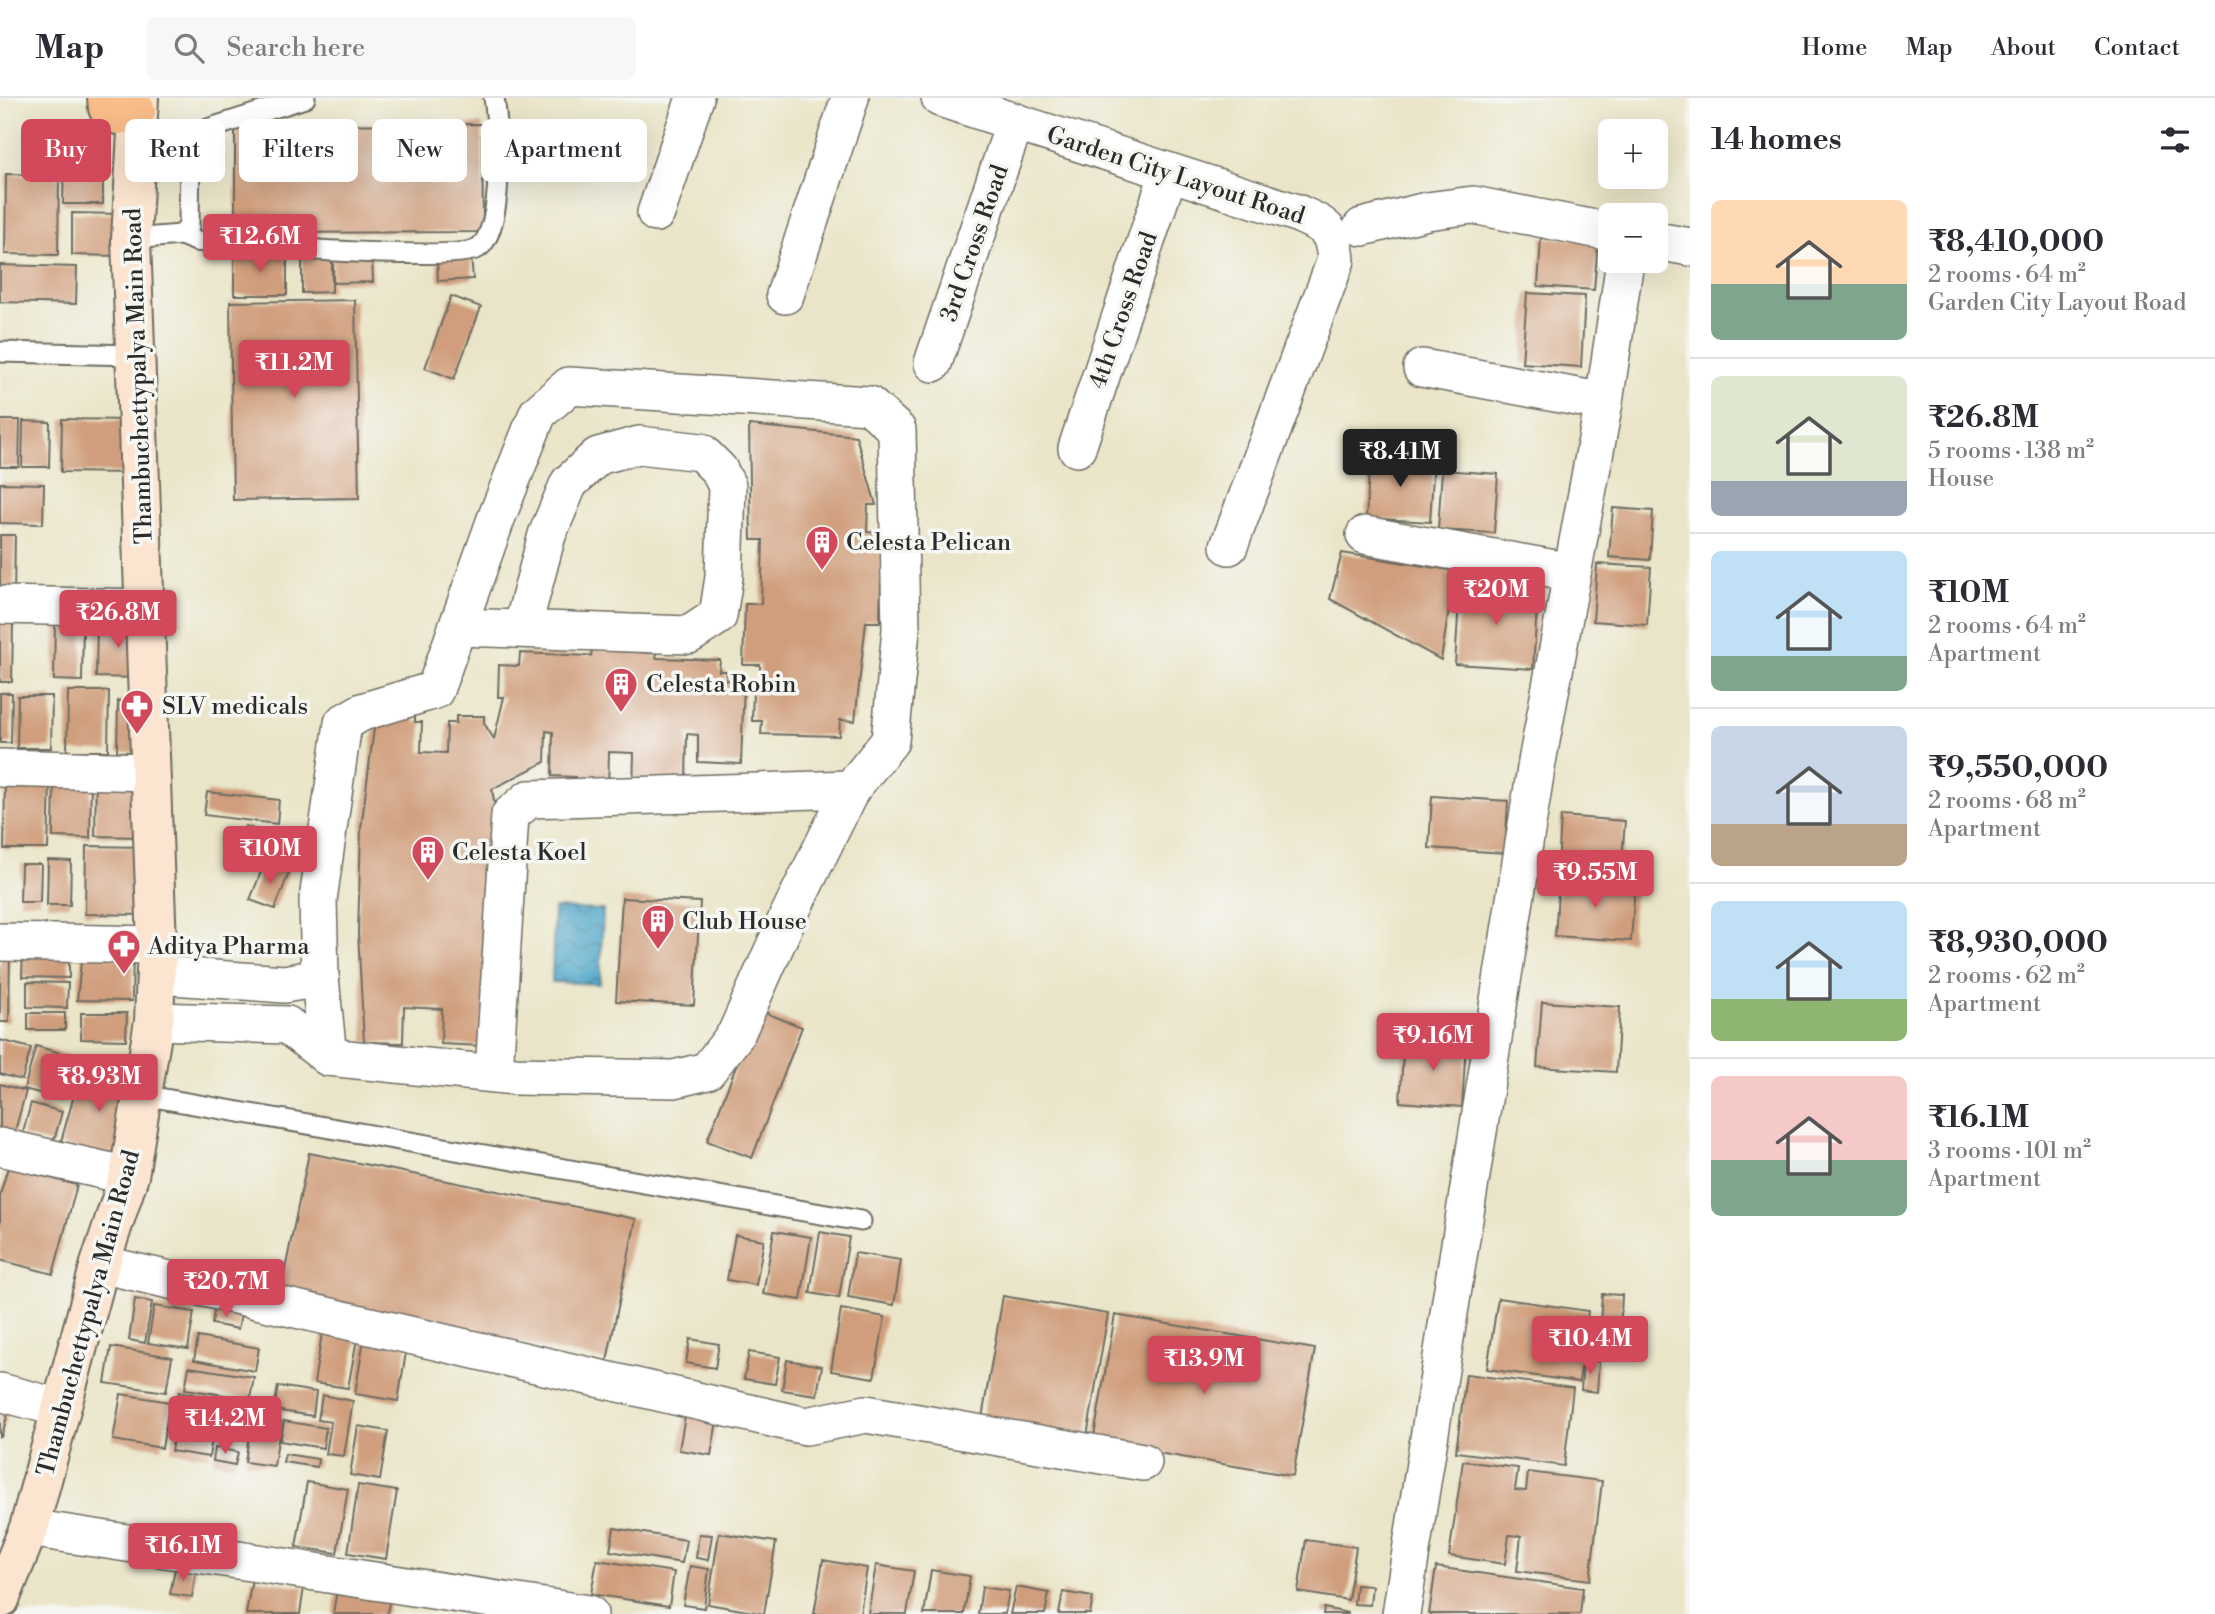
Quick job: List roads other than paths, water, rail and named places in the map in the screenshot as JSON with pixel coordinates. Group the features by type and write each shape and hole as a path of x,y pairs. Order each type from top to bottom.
{"main road":[{"name":"Thambuchettypalya Main Road","path":"0,1599 29,1528 100,1264 129,1176 155,1021 157,960 131,239 134,101"}],"street":[{"path":"656,213 695,98"},
{"path":"785,295 850,98"},
{"name":"Garden City Layout Road","path":"940,98 1297,213 1325,226 1334,239 1336,260 1229,546"},
{"name":"3rd Cross Road","path":"933,363 1015,122"},
{"name":"4th Cross Road","path":"1077,448 1169,172"},
{"path":"1362,227 1427,211 1473,205 1598,230"},
{"path":"1668,243 1690,247"},
{"path":"1401,1614 1537,762 1604,402 1623,273"},
{"path":"1422,368 1604,402"},
{"path":"155,1021 287,1026 328,1057 494,1073 674,1079 707,1071 736,1034 787,919 851,789 890,741 901,630 897,430 869,405 569,386 538,413 435,690 362,712 343,723 318,900 320,978 328,1057"},
{"path":"669,449 670,392"},
{"path":"457,627 688,635 718,616 724,577 727,485 719,470 701,452 639,445 598,456 569,483 547,535 522,629"},
{"path":"1364,535 1572,572"},
{"path":"0,605 145,608"},
{"path":"0,768 150,772"},
{"path":"494,1073 510,815 529,799 851,789"},
{"path":"0,942 157,960 284,984 320,978"},
{"path":"0,1147 129,1176"},
{"path":"100,1264 806,1426 866,1414 1143,1462"},
{"path":"0,1392 60,1408"},
{"path":"29,1528 589,1614"}],"lane":[{"path":"181,235 189,227 190,142 195,133 305,98"},
{"path":"131,239 181,235 196,241 222,244 394,253 462,253 478,249 486,240 497,208 494,98"},
{"path":"0,352 136,355"},
{"path":"142,1095 861,1221"}],"water":[{"path":"554,908 603,910 600,984 552,982"}],"place":[{"name":"Celesta Pelican","path":"822,572"},
{"name":"Celesta Robin","path":"621,714"},
{"name":"SLV medicals","path":"137,736"},
{"name":"Celesta Koel","path":"428,882"},
{"name":"Club House","path":"658,951"},
{"name":"Aditya Pharma","path":"124,976"}]}
